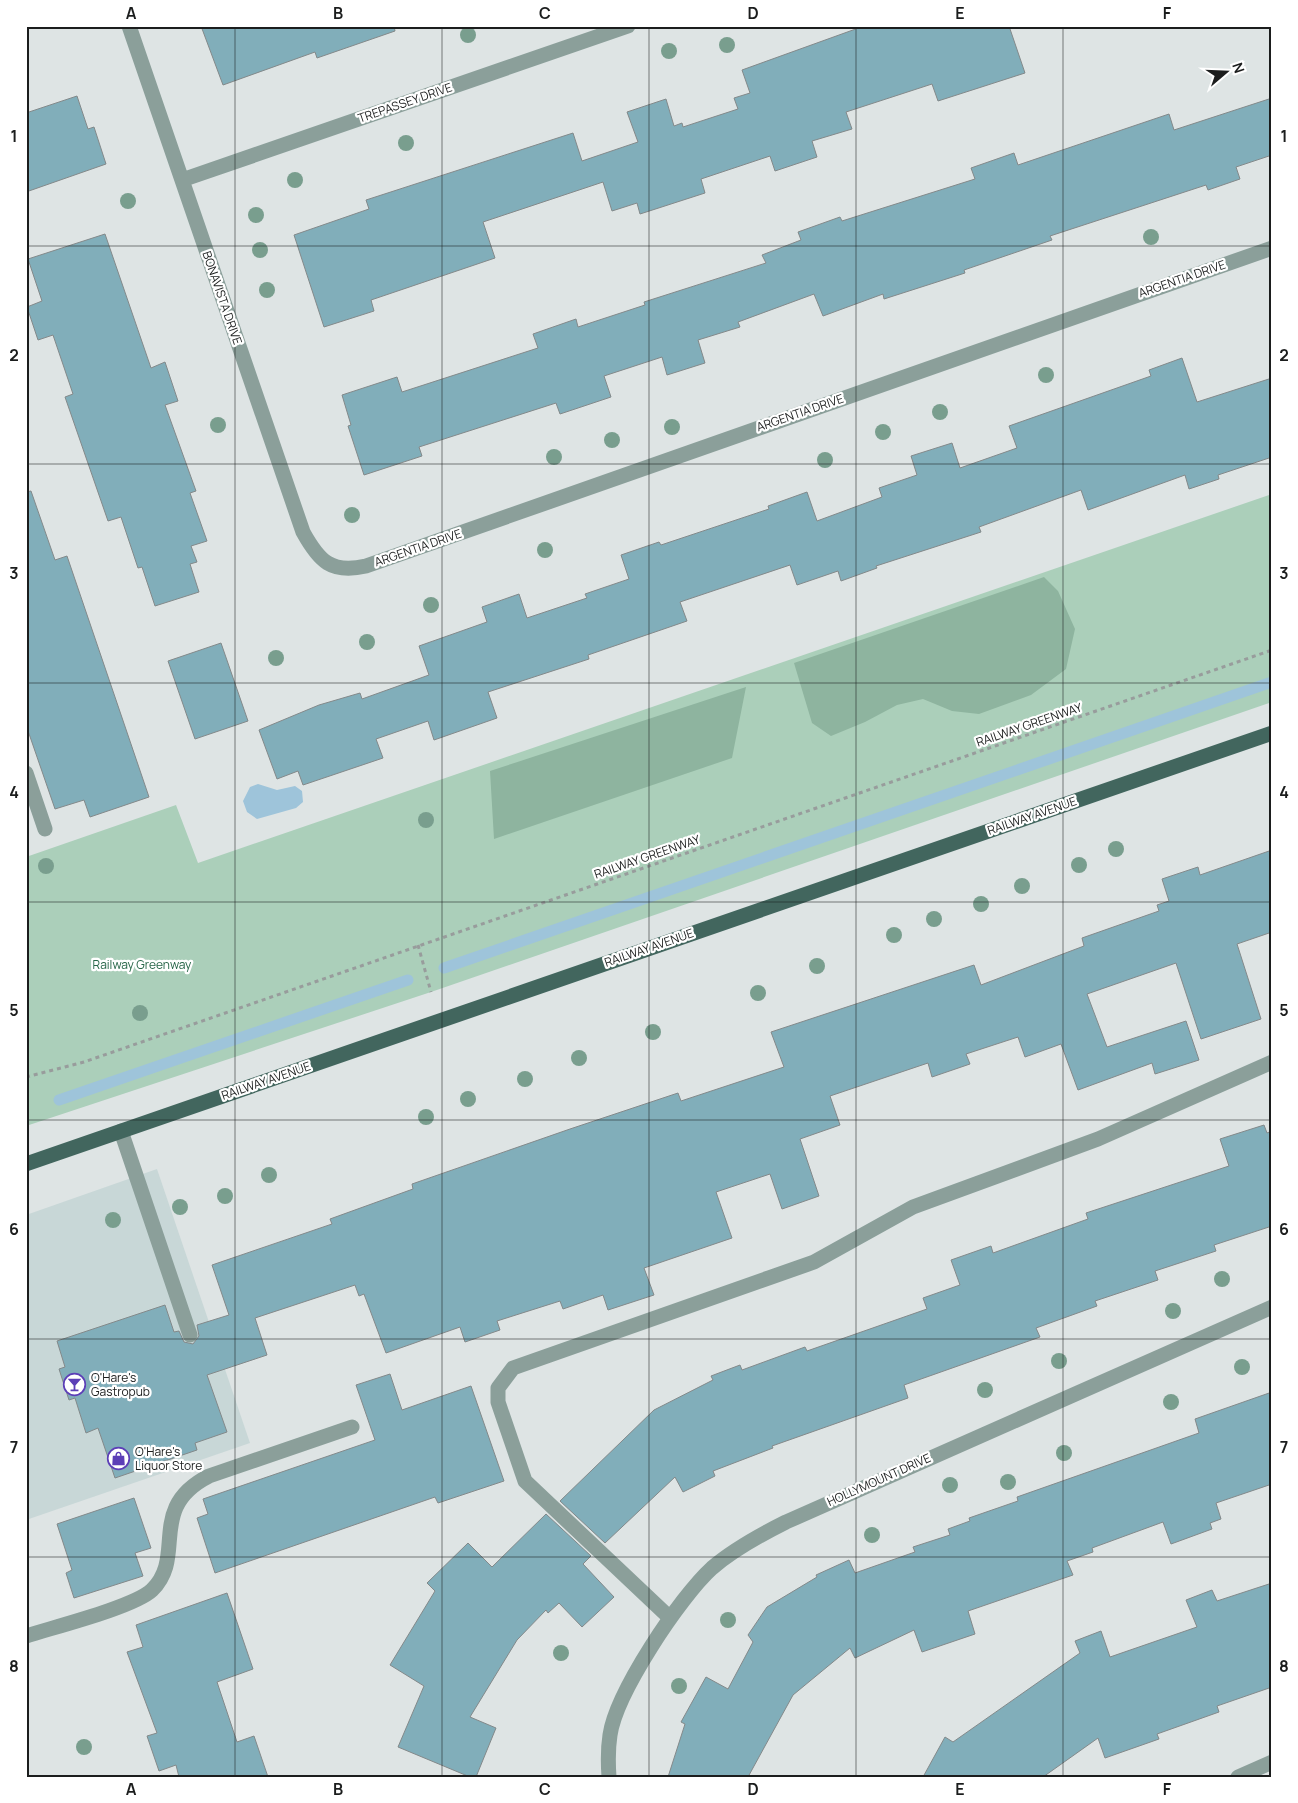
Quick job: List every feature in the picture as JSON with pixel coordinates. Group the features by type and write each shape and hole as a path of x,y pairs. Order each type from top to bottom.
{"main road":[{"name":"RAILWAY AVENUE","path":"26,1164 1272,733"}],"street":[{"name":"BONAVISTA DRIVE","path":"129,26 303,532 318,556 327,564"},
{"name":"TREPASSEY DRIVE","path":"182,180 628,26"},
{"name":"ARGENTIA DRIVE","path":"327,564 340,569 366,566 1272,248"},
{"path":"26,773 45,829"},
{"path":"670,1618 525,1481 498,1402 498,1388 513,1368 814,1262 913,1207 1098,1139 1272,1062"},
{"path":"121,1131 190,1335"},
{"name":"HOLLYMOUNT DRIVE","path":"609,1777 610,1734 620,1702 670,1618 687,1594 713,1568 757,1536 1272,1307"},
{"path":"26,1636 136,1601 154,1588 164,1568 175,1508 184,1492 197,1482 352,1427"},
{"path":"1238,1777 1272,1762"}],"path":[{"name":"RAILWAY GREENWAY","path":"26,1077 84,1062 1272,650"},
{"path":"418,945 431,992"}],"shaded area":[{"path":"157,1169 250,1443 26,1520 26,1215"}],"green space":[{"name":"Railway Greenway","path":"1272,494 1272,702 431,992 26,1126 26,857 176,805 198,863"},
{"path":"1044,577 1058,591 1075,629 1066,669 1031,695 979,714 952,711 923,699 897,705 865,722 831,736 812,723 794,663"},
{"path":"746,687 732,758 494,839 490,771"}],"water":[{"path":"258,784 277,790 295,786 302,791 303,802 296,808 257,819 247,812 243,801 250,787"}],"building":[{"path":"201,26 394,26 395,31 317,58 315,52 223,85"},
{"path":"864,26 1009,26 1025,73 938,101 932,84 846,112 852,129 812,141 817,157 775,171 770,156 701,179 705,193 640,214 637,203 612,211 603,182 483,222 495,258 371,300 374,311 324,327 294,235 369,209 366,200 573,133 582,161 638,142 627,112 666,99 674,126 682,123 683,127 738,109 734,98 750,93 742,70"},
{"path":"77,96 88,129 94,127 106,164 26,192 26,113"},
{"path":"1272,98 1272,155 1236,167 1240,179 1208,190 1206,185 1050,236 1052,240 964,270 965,273 884,299 883,294 823,316 814,294 738,322 740,327 698,340 705,363 667,375 662,357 604,376 611,397 560,414 556,403 419,447 422,456 364,475 348,426 351,425 342,395 397,377 402,392 538,348 533,334 576,319 578,327 645,305 644,302 766,263 762,255 801,240 798,232 840,217 842,221 975,179 971,168 1014,153 1018,165 1169,114 1174,130"},
{"path":"105,234 151,368 165,362 178,401 165,405 196,491 190,493 207,541 191,546 197,562 190,564 199,592 155,606 142,567 138,568 121,517 108,521 65,397 73,394 53,335 38,340 27,307 42,301 28,259"},
{"path":"1182,358 1197,402 1272,378 1272,457 1218,475 1219,479 1189,489 1185,475 1088,510 1081,490 979,527 981,532 876,566 877,568 841,581 838,571 797,585 790,565 680,602 687,621 588,655 589,659 488,692 497,718 434,740 428,721 376,739 383,758 303,785 298,771 277,779 259,730 319,705 360,693 362,699 429,675 419,646 487,622 482,607 519,594 527,618 587,598 585,594 629,579 621,555 659,542 661,545 769,509 768,506 807,492 817,521 882,497 879,488 917,475 911,456 952,443 960,468 1017,448 1009,426 1151,376 1149,370"},
{"path":"31,491 55,560 67,556 149,797 90,817 84,800 55,809 26,725 26,492"},
{"path":"221,643 248,721 195,739 168,661"},
{"path":"1272,850 1272,932 1237,944 1261,1019 1201,1039 1176,963 1087,994 1107,1047 1186,1021 1199,1060 1155,1074 1152,1063 1078,1090 1061,1044 1025,1057 1018,1037 966,1054 970,1064 932,1077 928,1063 830,1096 840,1125 800,1139 819,1196 782,1209 770,1174 716,1192 732,1238 644,1268 654,1295 608,1310 603,1295 563,1309 560,1301 497,1321 500,1330 465,1342 460,1327 386,1353 364,1294 359,1296 355,1285 255,1318 267,1355 207,1375 227,1432 195,1443 197,1450 115,1478 98,1428 86,1433 75,1398 69,1400 59,1369 65,1367 57,1341 165,1305 174,1332 179,1331 184,1342 193,1344 199,1336 197,1325 229,1315 212,1265 332,1224 330,1219 413,1189 412,1184 570,1129 678,1093 681,1101 784,1067 771,1032 974,965 981,985 1084,946 1082,938 1159,911 1157,905 1169,901 1162,879 1198,867 1200,875"},
{"path":"1264,1125 1267,1133 1272,1131 1272,1226 1214,1245 1216,1251 1155,1271 1158,1280 1095,1301 1097,1306 1036,1328 1040,1337 904,1385 908,1398 772,1446 773,1448 713,1471 715,1476 683,1492 675,1477 605,1543 560,1501 654,1410 713,1380 711,1376 740,1365 742,1370 805,1347 807,1351 927,1309 923,1298 960,1285 951,1260 991,1246 993,1253 1088,1219 1086,1213 1229,1166 1220,1139"},
{"path":"390,1374 402,1410 471,1386 504,1481 438,1503 435,1497 215,1573 197,1518 208,1514 203,1499 375,1440 356,1385"},
{"path":"1272,1392 1272,1484 1216,1503 1221,1519 1210,1523 1212,1529 1171,1544 1163,1522 1092,1548 1093,1552 1067,1561 1073,1575 968,1611 975,1634 922,1652 914,1630 855,1658 850,1648 793,1695 748,1777 668,1777 685,1724 681,1722 706,1677 728,1689 753,1642 748,1635 767,1607 817,1577 816,1575 849,1560 855,1573 915,1552 913,1547 950,1535 948,1529 970,1521 969,1518 1018,1501 1017,1497 1199,1433 1195,1419"},
{"path":"134,1498 151,1548 135,1553 143,1576 74,1598 66,1573 72,1570 57,1524"},
{"path":"546,1514 591,1556 583,1564 614,1597 582,1627 559,1603 548,1613 546,1610 517,1640 470,1717 496,1728 476,1777 470,1777 398,1747 424,1686 390,1665 435,1591 427,1583 468,1543 492,1567"},
{"path":"1272,1583 1272,1687 1217,1706 1219,1712 1157,1734 1159,1739 1105,1758 1098,1738 1043,1777 923,1777 945,1737 953,1742 1080,1653 1075,1641 1101,1631 1110,1657 1197,1627 1186,1600 1212,1590 1217,1601"},
{"path":"227,1593 253,1669 217,1682 237,1742 254,1736 268,1777 179,1777 176,1765 159,1771 147,1736 157,1733 127,1652 143,1647 136,1625"}],"waterway":[{"path":"444,968 1272,682"},
{"path":"59,1100 408,980"}],"place":[{"name":"O'Hare's Gastropub","path":"75,1385"},
{"name":"O'Hare's Liquor Store","path":"119,1459"}]}
